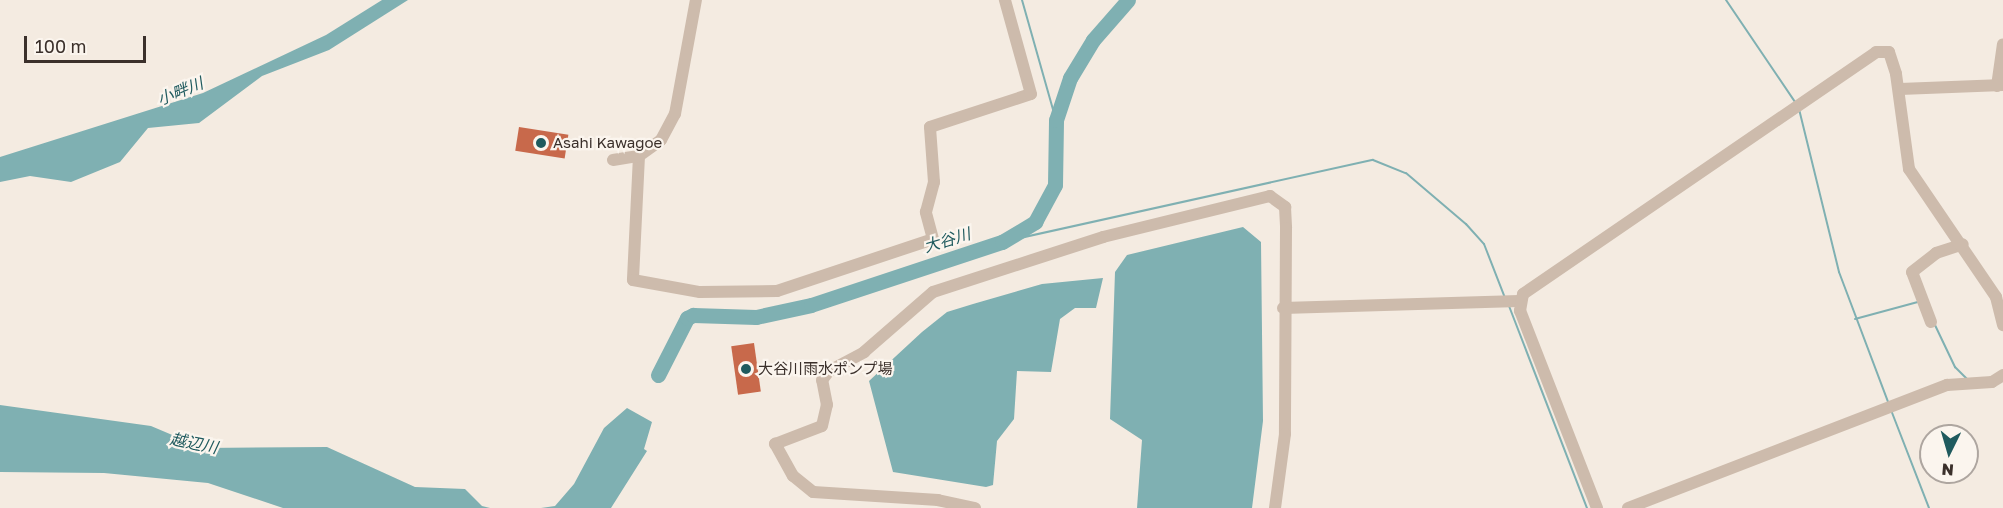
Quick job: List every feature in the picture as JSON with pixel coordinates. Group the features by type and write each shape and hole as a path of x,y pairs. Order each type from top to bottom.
{"street":[{"path":"613,160 639,156 661,140 675,114 696,0"},
{"path":"639,156 633,279 700,292 767,292 933,239 926,212 934,182 930,127 1031,94 1005,0"},
{"path":"1900,89 2000,86 2003,44"},
{"path":"1519,301 1528,288 1648,211 1832,78 1863,58 1889,52 1900,89 1909,169 1999,297 2003,325"},
{"path":"975,508 938,500 813,492 788,469 775,444 822,426 827,405 822,380 829,371 864,352 919,300 948,285 1103,237 1270,196 1285,207 1283,308 1285,434 1275,508"},
{"path":"1931,322 1912,272 1936,254 1963,244"},
{"path":"1283,308 1519,301"},
{"path":"1519,301 1597,508"},
{"path":"1628,508 1947,385 1992,382 2003,375"}],"water":[{"path":"382,0 408,0 329,50 262,76 199,123 148,128 120,162 71,182 30,176 0,182 0,157 203,93 326,35"},
{"path":"1243,227 1261,242 1263,421 1252,508 1137,508 1142,440 1110,419 1115,272 1127,255"},
{"path":"1103,278 1096,308 1075,308 1060,319 1051,372 1017,371 1014,419 997,441 993,485 986,487 893,472 869,381 922,332 947,312 973,304 1042,284"},
{"path":"0,405 151,426 203,448 327,447 415,487 465,489 482,506 490,508 283,508 208,483 104,473 0,472"},
{"path":"627,408 652,422 644,449 647,451 611,508 541,508 555,506 574,484 604,428"}],"building":[{"name":"Asahi Kawagoe","path":"519,127 568,135 565,159 515,151"},
{"name":"大谷川雨水ポンプ場","path":"754,343 761,392 738,395 731,346"}],"waterway":[{"path":"1022,0 1056,120"},
{"name":"大谷川","path":"658,375 687,318 693,315 756,317 811,305 1002,242 1035,222 1055,185 1056,120 1070,78 1093,40 1128,0"},
{"path":"1726,0 1795,102"},
{"path":"1799,109 1839,272 1888,402"},
{"path":"1002,242 1373,160 1406,173 1466,224 1484,244 1505,298"},
{"path":"1855,319 1918,302"},
{"path":"1509,306 1587,508"},
{"path":"1934,323 1955,367 1967,379"},
{"path":"1891,410 1929,508"}],"place":[{"name":"Asahi Kawagoe","path":"541,143"},
{"name":"大谷川雨水ポンプ場","path":"746,369"}],"water label":[{"name":"小畔川","path":"180,91"},
{"name":"越辺川","path":"194,443"}]}
